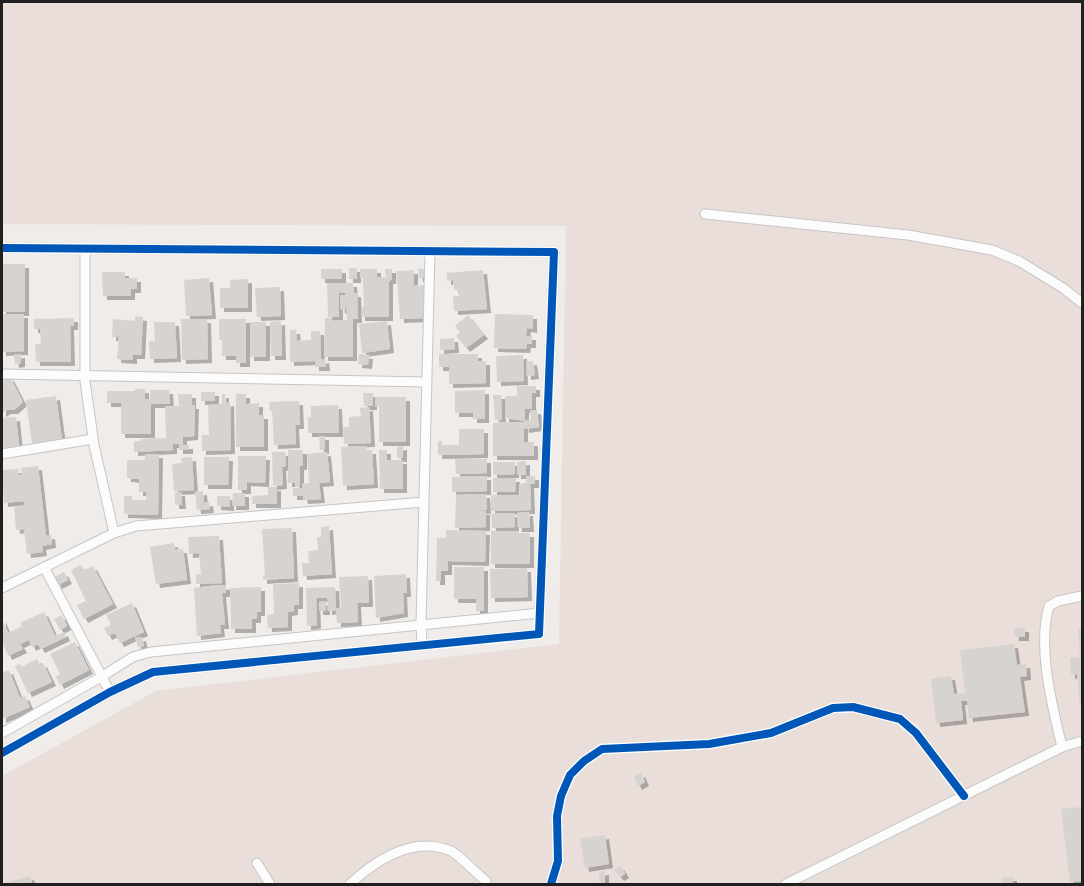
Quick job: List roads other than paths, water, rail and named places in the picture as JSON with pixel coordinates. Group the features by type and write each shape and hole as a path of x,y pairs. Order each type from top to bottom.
{"street":[{"path":"705,214 908,235 992,250 1019,261 1083,303"},
{"path":"2,248 554,252 539,634 153,672 110,692 2,753"},
{"path":"85,249 85,374 93,439 114,533"},
{"path":"422,644 430,251"},
{"path":"2,374 427,382"},
{"path":"2,454 93,439"},
{"path":"2,588 114,533 136,526 424,502"},
{"path":"44,567 110,692"},
{"path":"1062,747 1044,646 1044,621 1049,606 1058,601 1083,596"},
{"path":"2,733 133,657 151,652 540,613"},
{"path":"551,885 558,861 557,816 561,796 570,775 584,760 602,749 719,742 771,733 833,708 853,707 900,719 916,733 964,796"},
{"path":"786,885 1062,747 1083,741"},
{"path":"350,885 368,867 395,853 414,847 434,847 452,851 486,882 486,885"},
{"path":"257,863 270,885"}]}
